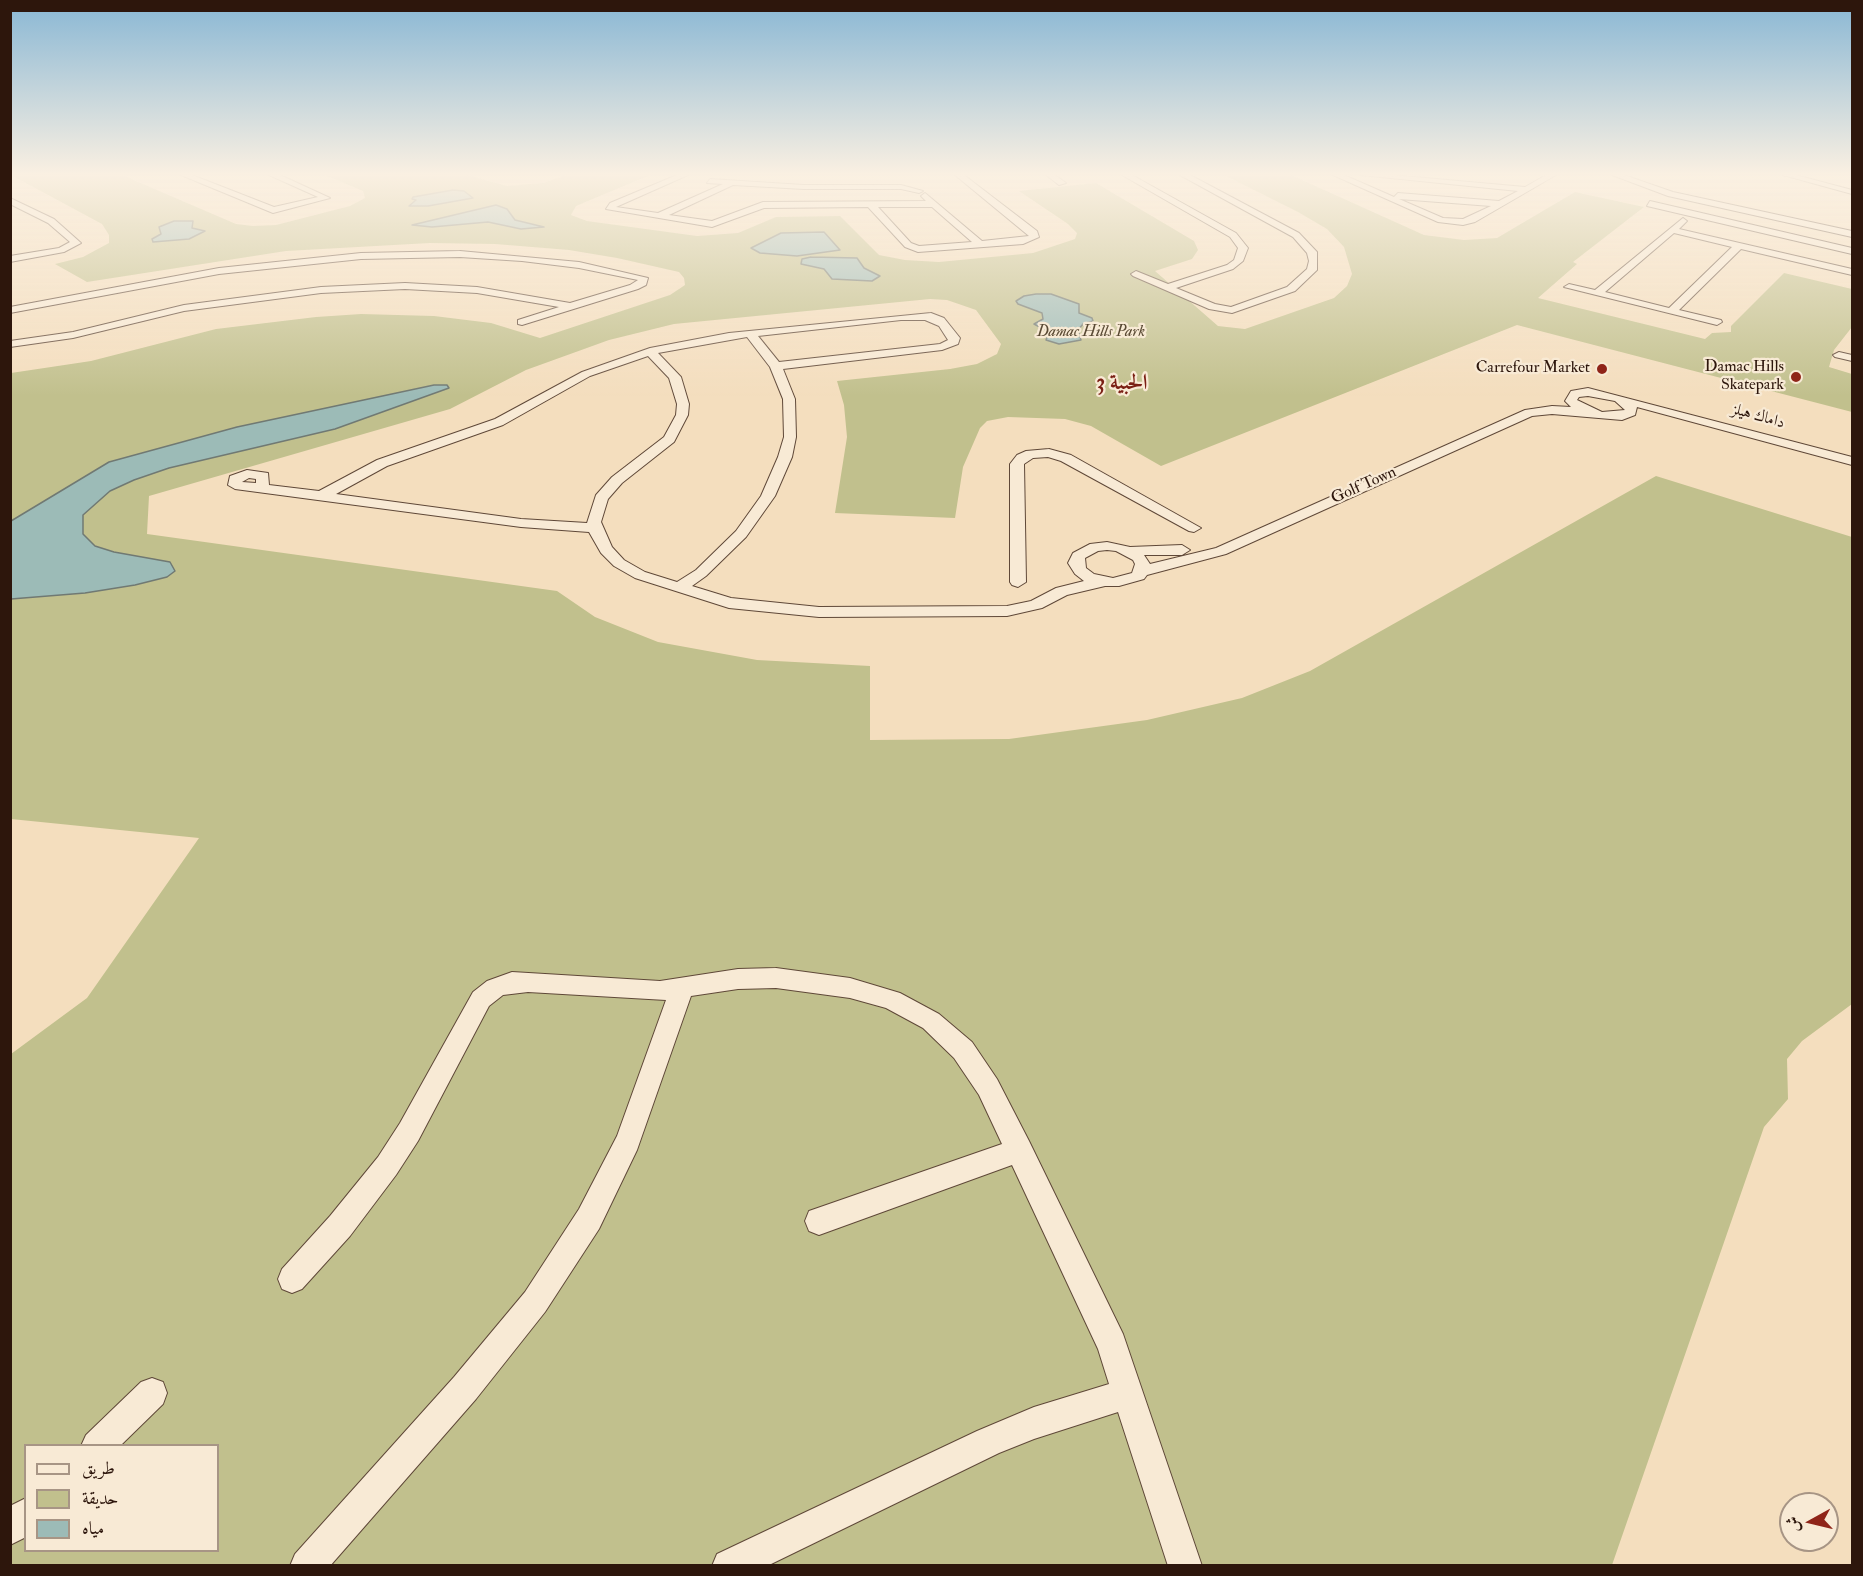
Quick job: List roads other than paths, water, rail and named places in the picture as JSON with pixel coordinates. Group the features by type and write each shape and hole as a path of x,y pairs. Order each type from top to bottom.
{"street":[{"path":"10,259 65,249"},
{"path":"923,249 947,249"},
{"path":"1168,287 1230,267 1238,261 1243,249"},
{"path":"1136,274 1217,308 1240,309 1297,285 1309,274 1313,266 1309,249"},
{"path":"1598,293 1651,249"},
{"path":"1672,311 1735,249"},
{"path":"1754,249 1852,272"},
{"path":"10,310 219,271 362,256 428,254 501,256 560,262 629,274 636,281 628,288 522,322"},
{"path":"10,344 57,338 196,306 321,290 405,286 477,290 533,298 568,306"},
{"path":"1569,287 1717,322"},
{"path":"321,496 382,463 499,422 525,410 586,374 650,351 707,339 901,317 927,317 941,323 955,340 951,344 925,348 776,366"},
{"path":"683,590 756,515 777,479 790,436 789,399 776,366 750,334"},
{"path":"262,488 521,523 570,525 594,522 601,498 607,490 669,439 682,415 683,404 675,377 650,351"},
{"path":"1839,355 1852,358"},
{"name":"Golf Town","path":"1076,563 1078,556 1095,547 1165,552 1209,543 1497,415 1522,407 1571,398 1588,392 1619,398"},
{"path":"1571,398 1574,405 1586,412"},
{"path":"1619,398 1631,407 1631,412 1627,415"},
{"name":"داماك هيلز","path":"1619,398 1852,461"},
{"name":"Golf Town","path":"594,522 606,550 619,563 640,575 729,603 763,609 886,612 1007,611 1036,604 1062,591 1103,582 1123,582 1139,576 1143,571 1221,551 1529,413 1563,410 1609,417 1627,415"},
{"name":"داماك هيلز","path":"1627,415 1652,415 1680,420 1852,470"},
{"path":"1018,582 1017,464 1031,454 1049,453 1066,458 1194,528"},
{"path":"1130,551 1143,564 1143,571"},
{"path":"1076,563 1080,571 1089,578 1103,582"},
{"path":"1062,591 1072,577 1076,563"},
{"path":"292,1279 340,1226 387,1166 409,1132 481,999 495,988 520,982 635,991 682,989 738,979 776,978 850,988 892,1000 931,1021 963,1050 988,1087 1112,1345 1185,1566"},
{"path":"307,1566 465,1388 535,1302 589,1219 628,1141 682,989"},
{"path":"819,1221 1020,1150"},
{"path":"729,1566 988,1442 1034,1423 1129,1392"},
{"path":"99,1444 152,1393"},
{"path":"10,1528 24,1516"}],"water":[{"path":"752,249 840,250 797,256 760,253"},
{"path":"811,257 857,258 864,268 880,276 872,281 832,279 824,269 801,264 802,259"},
{"path":"1051,294 1079,304 1079,313 1092,318 1093,321 1083,324 1078,330 1081,340 1059,344 1046,340 1049,332 1034,324 1043,319 1042,313 1018,304 1016,301 1024,296"},
{"path":"434,385 447,385 449,388 335,429 169,468 110,491 83,515 83,534 95,546 114,552 170,562 175,571 167,577 135,585 85,593 11,599 11,521 109,462 237,427"}],"place":[{"name":"Carrefour Market","path":"1602,369"},
{"name":"Damac Hills Skatepark","path":"1796,377"}],"district":[{"name":"الحبية 3","path":"1122,384"}],"park label":[{"name":"Damac Hills Park","path":"1091,333"}]}
